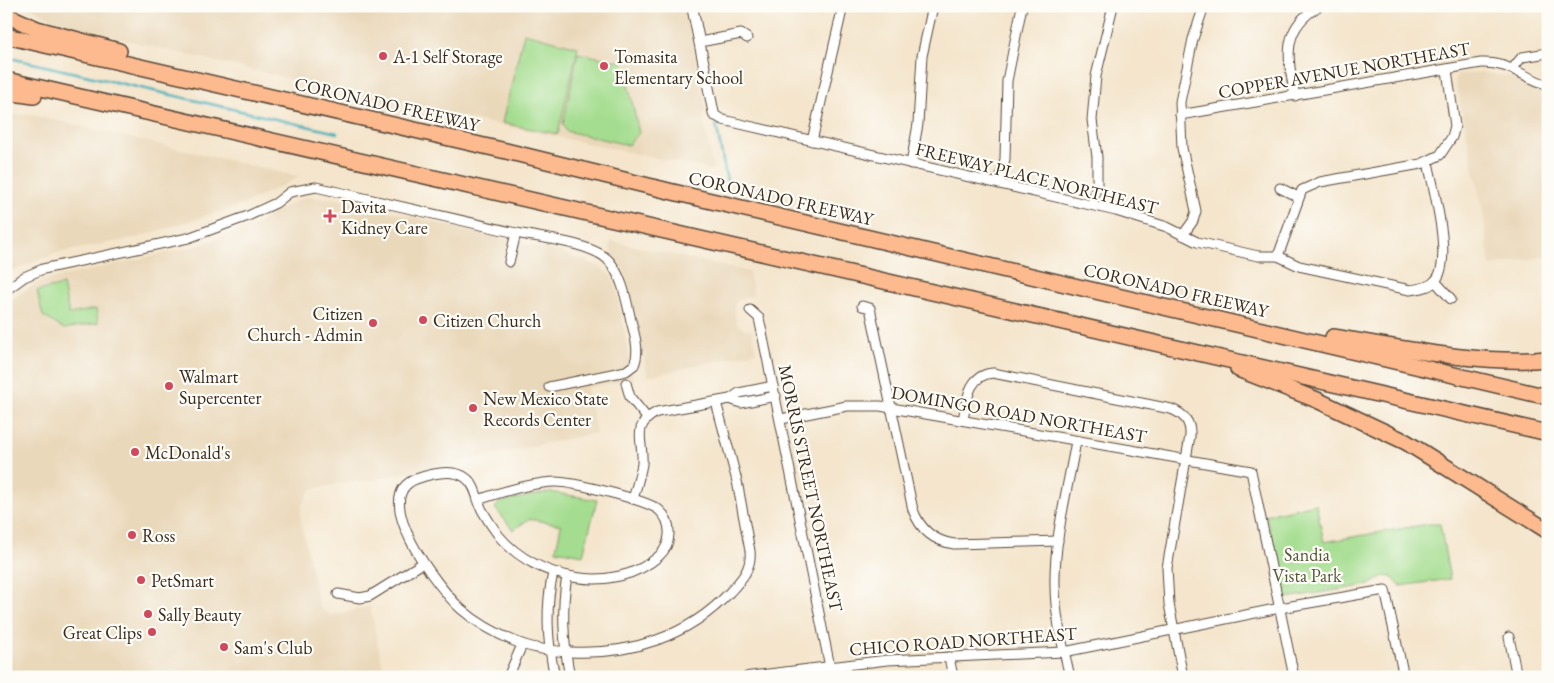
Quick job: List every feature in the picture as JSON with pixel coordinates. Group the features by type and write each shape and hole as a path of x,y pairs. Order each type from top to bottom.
{"highway":[{"path":"6,15 52,34 190,71 224,85"},
{"name":"CORONADO FREEWAY","path":"6,36 224,85 1548,397"},
{"path":"6,80 1548,433"},
{"path":"6,92 209,128"},
{"path":"1215,318 1418,350 1500,359 1548,359"},
{"path":"1114,333 1237,369 1317,400 1406,442 1548,531"}],"street":[{"path":"692,6 714,115"},
{"path":"812,141 843,6"},
{"path":"911,164 918,124 922,56 933,6"},
{"path":"999,184 1005,159 1007,81 1022,6"},
{"path":"1092,205 1097,184 1097,158 1092,120 1096,76 1113,6"},
{"path":"1183,235 1193,222 1196,211 1182,148 1180,115 1184,79 1193,39 1204,6"},
{"path":"1295,96 1288,55 1290,38 1300,22 1318,6"},
{"path":"700,42 741,34 746,38"},
{"path":"1513,68 1522,57 1548,52"},
{"name":"COPPER AVENUE NORTHEAST","path":"1180,115 1487,63 1513,68 1548,85"},
{"path":"1278,256 1287,237 1302,190 1320,182 1428,162 1440,155 1447,147 1455,126 1447,70"},
{"name":"FREEWAY PLACE NORTHEAST","path":"714,115 723,120 1092,205 1149,220 1197,242 1258,256 1278,256 1298,266 1410,290 1423,288 1435,282"},
{"path":"1428,162 1443,256 1442,270 1435,282 1451,299"},
{"path":"6,290 28,275 53,266 188,238 248,216 276,203 290,192 307,187 326,188 592,250 606,258 616,271 622,288 637,350 634,365 626,371 550,387"},
{"path":"1280,188 1298,198"},
{"path":"509,262 516,233"},
{"path":"862,306 870,308 913,510 918,522 930,535 940,541 954,544 1058,541"},
{"name":"MORRIS STREET NORTHEAST","path":"750,310 759,318 831,672"},
{"path":"963,420 973,383 983,375 998,374 1178,411 1186,419 1190,427 1168,568 1168,596 1184,677"},
{"path":"626,383 630,397 647,418"},
{"path":"633,499 642,464 640,431 647,418 657,412 730,399 738,393 774,386"},
{"path":"730,399 741,403 776,396"},
{"path":"478,500 503,492 555,482 633,499 657,508 666,520 670,533 668,543 657,558 635,570 610,577 567,576 553,573 530,563 508,546 490,524 478,500 471,482 460,474 445,473 426,476 407,484 399,501 408,534 423,563 446,594 478,622 522,645 565,652 622,650 668,636 690,624 719,603 748,570 750,551 738,486 716,402"},
{"name":"DOMINGO ROAD NORTHEAST","path":"781,419 847,406 891,408 1251,471 1280,608"},
{"path":"1070,677 1064,652 1055,593 1058,541 1076,441"},
{"path":"338,594 360,598 370,596 423,563"},
{"path":"553,573 548,615 550,650 556,677"},
{"path":"567,576 562,607 565,652 570,677"},
{"name":"CHICO ROAD NORTHEAST","path":"748,677 831,672 886,660 1064,652 1280,608 1385,590 1404,677"},
{"path":"1280,608 1294,677"},
{"path":"1509,637 1517,677"},
{"path":"508,677 522,645"},
{"path":"949,657 953,677"}],"shaded area":[{"path":"29,6 684,6 706,108 703,118 713,170 353,94 63,25"},
{"path":"1481,72 1511,77 1548,94 1548,256 1490,266 1484,217 1455,78 1458,75"},
{"path":"28,114 300,177 244,204 139,237 57,253 6,273 6,116"},
{"path":"305,197 338,199 559,252 599,266 611,276 616,286 633,379 587,388 596,433 358,483 357,480 313,489 309,492 302,505 300,516 319,607 330,615 370,607 385,677 6,677 6,303 38,282 196,246 257,224 277,211"},
{"path":"611,241 749,272 754,296 740,299 735,303 734,310 737,325 752,331 756,352 648,376 628,284 624,270 610,249"}],"green space":[{"path":"524,33 578,47 558,134 502,123"},
{"path":"578,53 623,62 639,133 628,145 566,131 563,124"},
{"path":"63,285 69,314 96,309 98,323 64,329 43,316 37,291"},
{"path":"550,492 597,500 583,555 556,550 561,525 529,519 513,530 495,508 500,502"},
{"name":"Sandia Vista Park","path":"1316,504 1324,542 1428,524 1440,524 1450,579 1400,586 1392,577 1383,576 1369,585 1286,598 1266,515"}],"waterway":[{"path":"6,57 337,133"},
{"path":"715,119 727,181"}],"place":[{"name":"A-1 Self Storage","path":"383,56"},
{"name":"Tomasita Elementary School","path":"604,66"},
{"name":"Davita Kidney Care","path":"330,216"},
{"name":"Citizen Church","path":"423,320"},
{"name":"Citizen Church - Admin","path":"373,323"},
{"name":"Walmart Supercenter","path":"169,386"},
{"name":"New Mexico State Records Center","path":"473,408"},
{"name":"McDonald's","path":"135,452"},
{"name":"Ross","path":"132,535"},
{"name":"PetSmart","path":"141,580"},
{"name":"Sally Beauty","path":"148,614"},
{"name":"Great Clips","path":"152,632"},
{"name":"Sam's Club","path":"224,647"}]}
